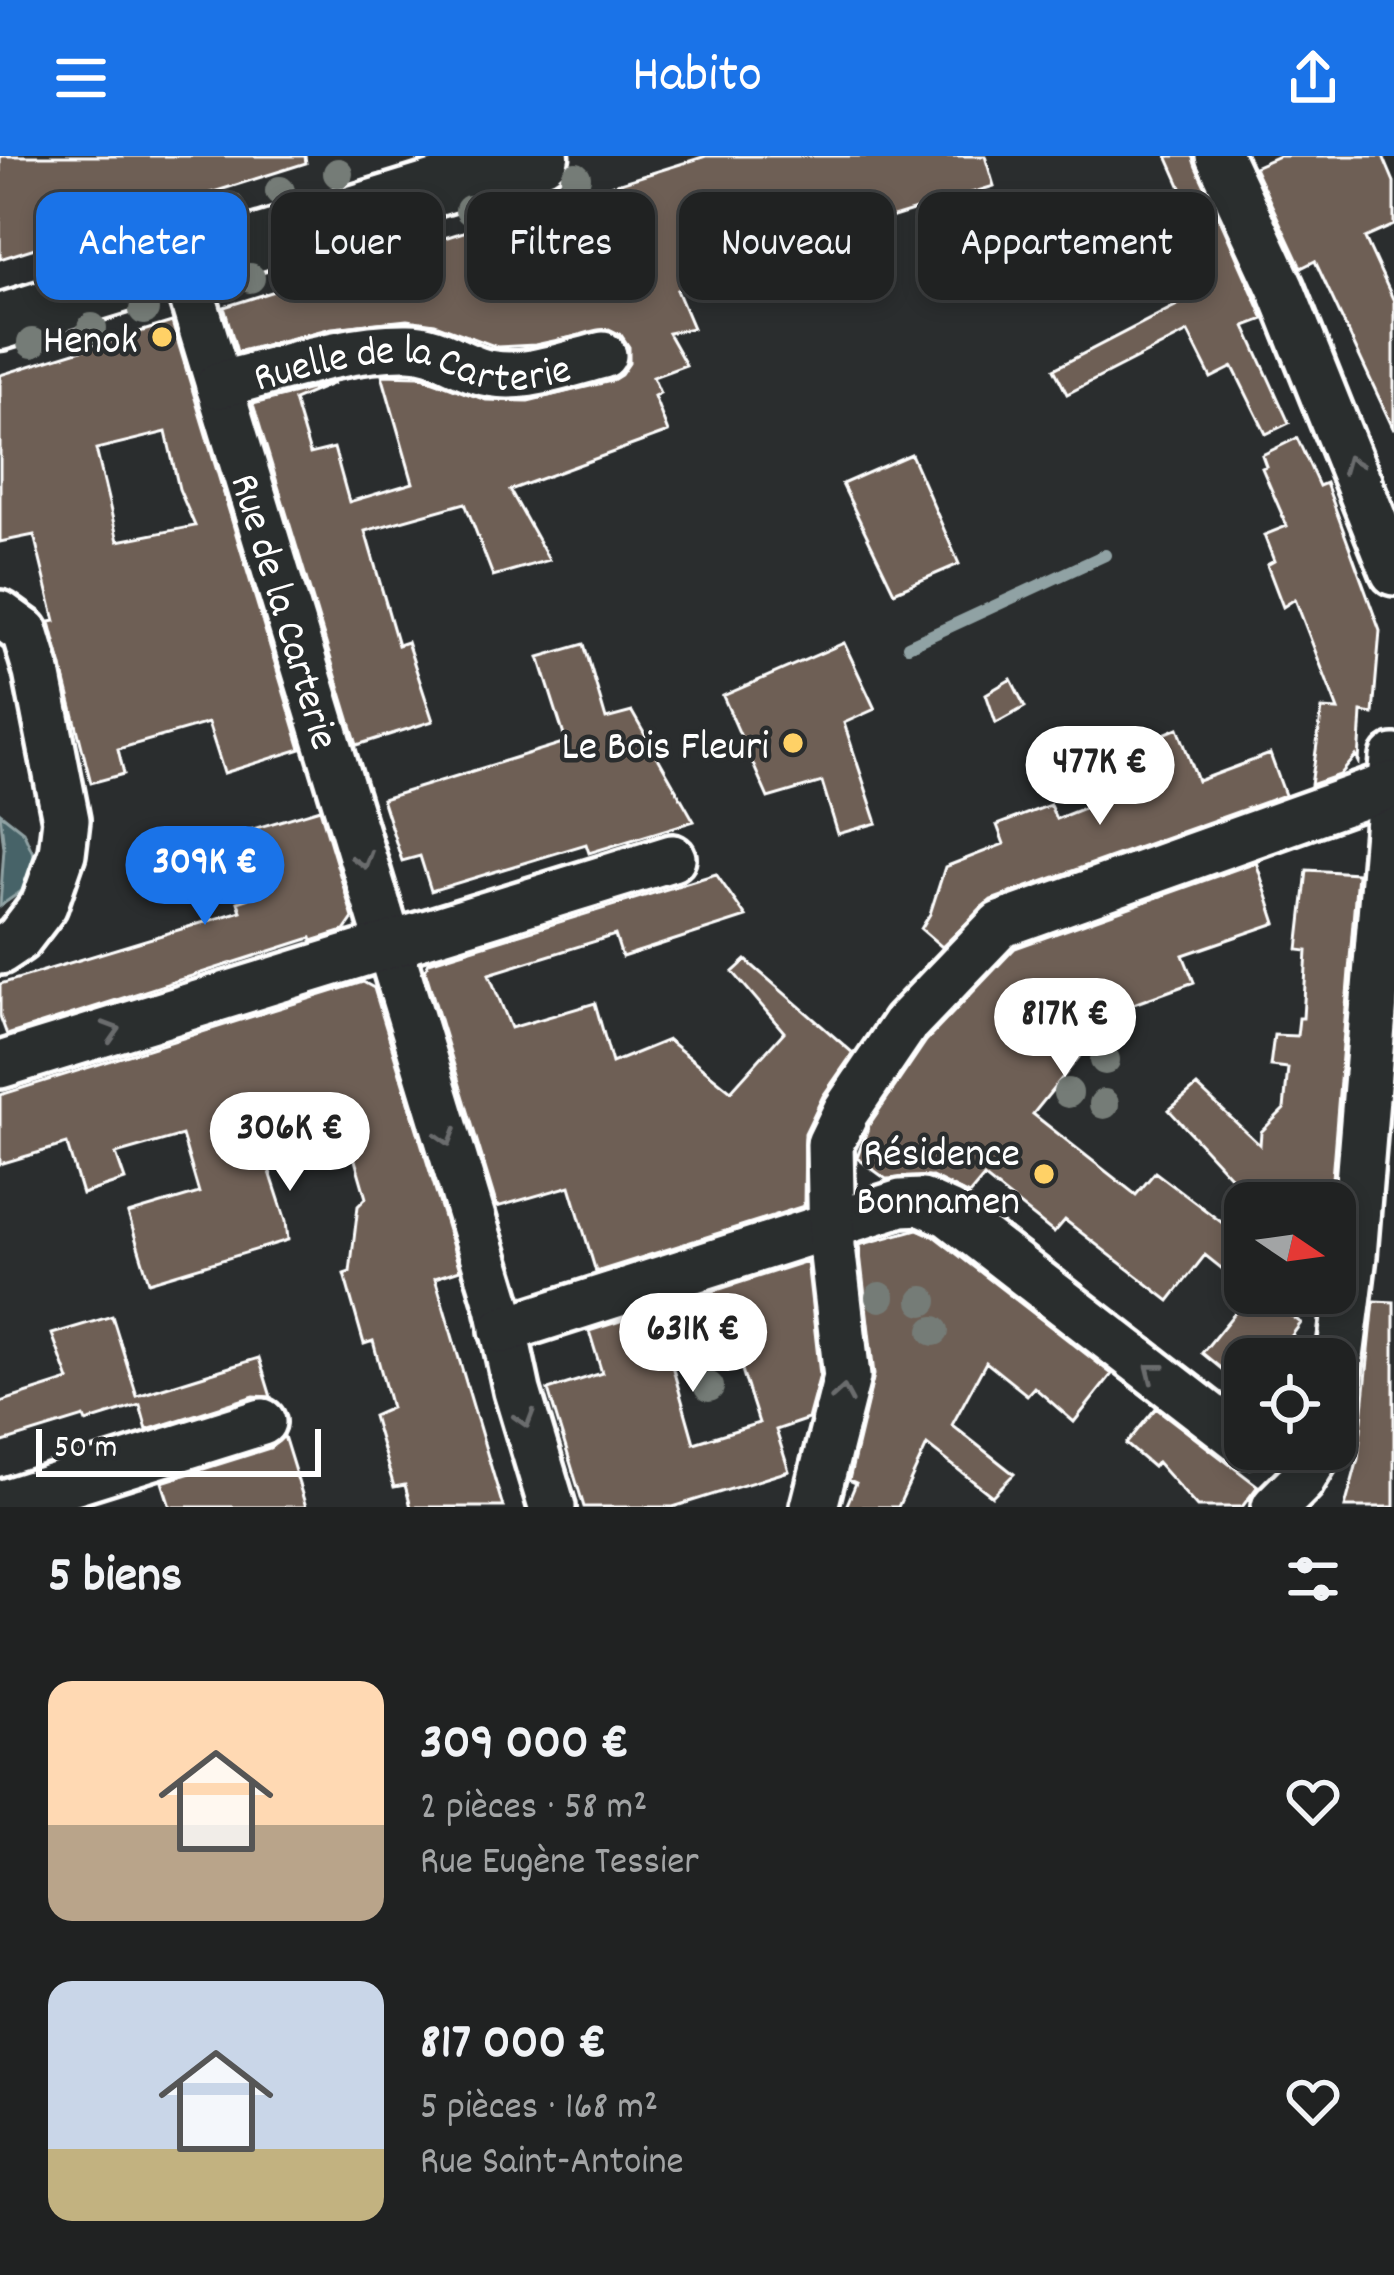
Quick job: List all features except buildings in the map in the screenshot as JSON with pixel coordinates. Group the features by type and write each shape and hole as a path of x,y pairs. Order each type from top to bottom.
{"main road":[{"path":"247,246 541,156"},
{"path":"0,322 72,300"}],"street":[{"path":"1220,156 1281,289 1394,572"},
{"name":"Rue de la Carterie","path":"193,300 552,1507"},
{"name":"Ruelle de la Carterie","path":"219,385 346,354 405,346 436,352 496,375 532,373 603,355"},
{"path":"0,614 25,632 66,820 62,853 44,905 17,939 0,950"},
{"path":"814,1507 847,1377 831,1226 830,1144 846,1111 905,1024 1000,925 1393,770 1342,1338"},
{"path":"0,1065 672,858"},
{"path":"503,1330 905,1202 937,1207 1224,1427"},
{"path":"0,1504 262,1422"}],"water":[{"path":"0,813 23,831 36,860 26,888 0,906 4,848"}],"waterway":[{"path":"908,646 1105,555"}],"place":[{"name":"Henok","path":"162,337"},
{"name":"Le Bois Fleuri","path":"793,743"},
{"name":"Résidence Bonnamen","path":"1044,1174"}]}
